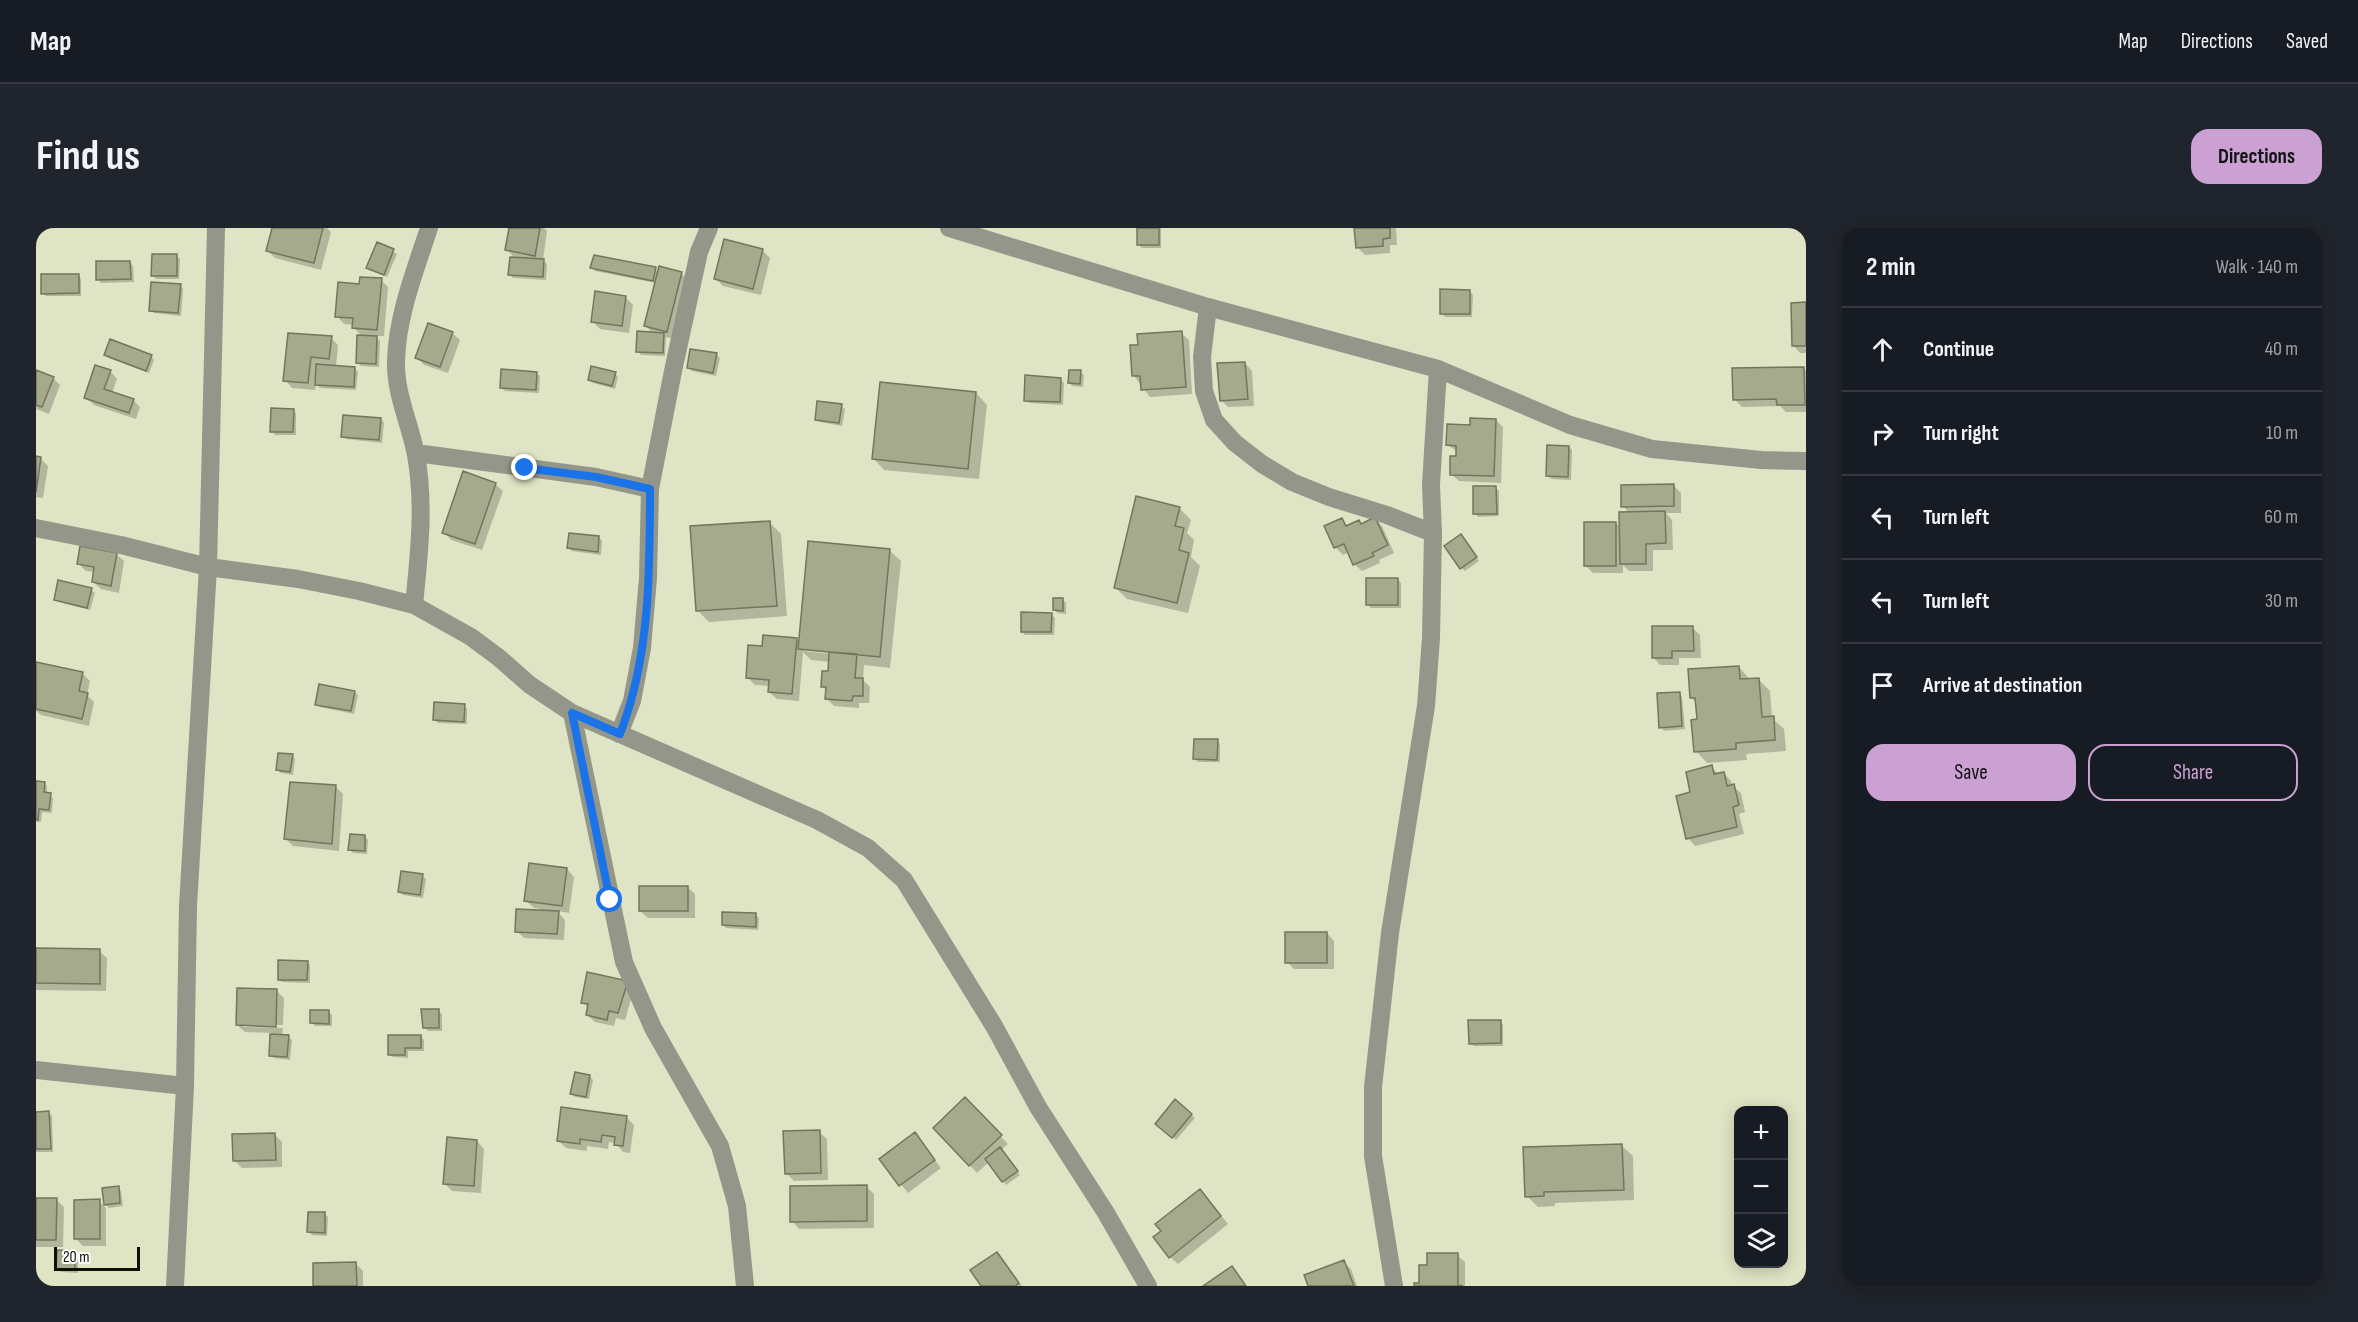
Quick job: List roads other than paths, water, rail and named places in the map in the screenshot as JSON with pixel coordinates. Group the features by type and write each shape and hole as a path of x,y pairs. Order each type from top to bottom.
{"street":[{"path":"175,1286 184,1086 188,906 208,567 216,228"},
{"path":"414,605 422,509 416,453 400,395 396,363 401,325 429,228"},
{"path":"620,734 632,701 642,648 648,578 650,489 699,252 709,228"},
{"path":"949,228 1208,307 1438,369 1570,425 1652,449 1761,460 1806,461"},
{"path":"1208,307 1202,357 1204,391 1214,420 1235,443 1262,464 1292,482 1433,533"},
{"path":"1394,1286 1373,1156 1373,1087 1390,933 1426,706 1431,638 1433,533 1431,485 1438,369"},
{"path":"416,453 596,477 650,489"},
{"path":"36,528 121,545 208,567 318,583 414,605 471,637 530,685 572,713 817,820 868,848 904,880 994,1026 1038,1107 1106,1213 1148,1286"},
{"path":"572,713 624,962 653,1028 720,1146 737,1206 745,1286"},
{"path":"36,1070 184,1086"}]}
